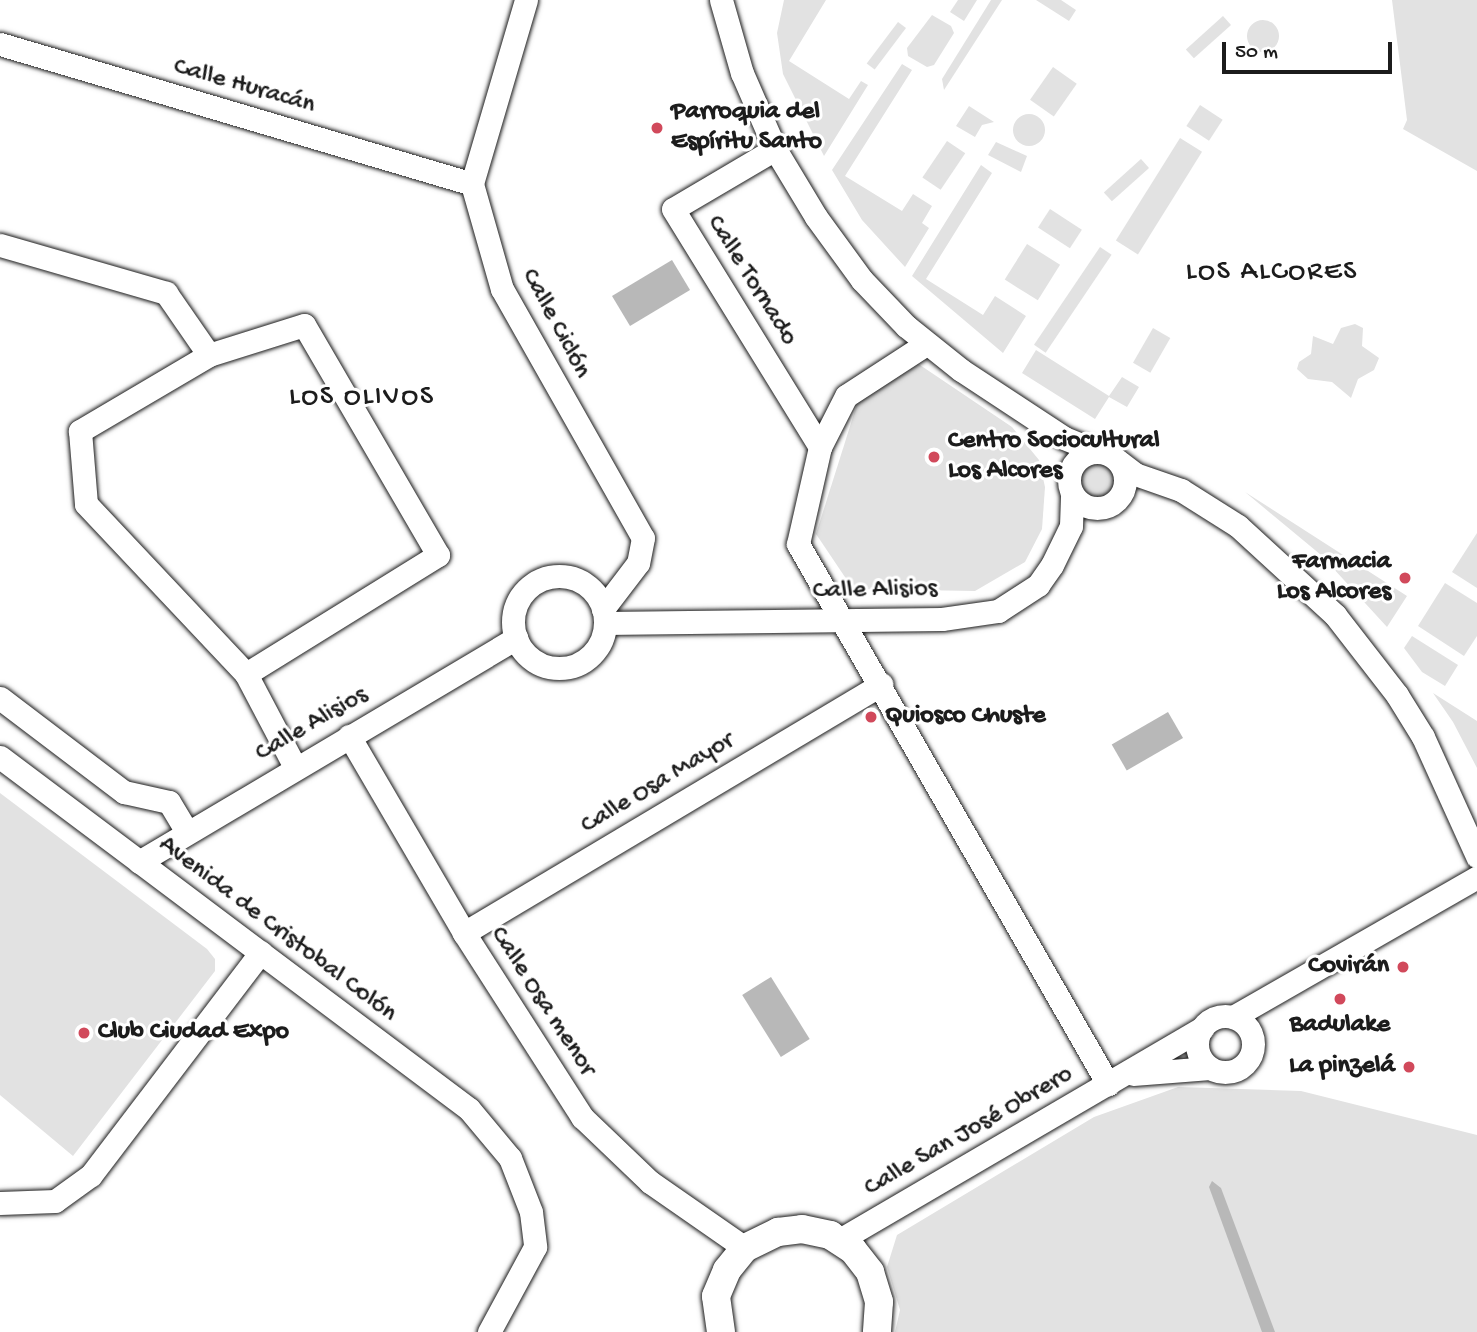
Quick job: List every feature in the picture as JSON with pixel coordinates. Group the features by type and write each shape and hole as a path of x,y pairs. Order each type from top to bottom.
{"street":[{"path":"472,184 526,0"},
{"path":"721,0 742,73 775,149 855,271 926,344 1028,415 1074,443 1108,457 1135,474 1171,485 1200,501 1277,558 1365,651 1423,737 1477,856"},
{"name":"Calle Huracán","path":"0,44 472,184"},
{"name":"Calle Tornado","path":"775,149 673,209 820,447"},
{"name":"Calle Ciclón","path":"472,184 502,289 643,538 638,563 604,616"},
{"path":"0,244 166,293 209,355"},
{"path":"246,674 438,555 304,325 209,355 80,431 86,504 246,674 295,766"},
{"path":"926,344 846,396 820,447 798,544 839,620 881,684 1108,1084"},
{"path":"1028,415 1055,444 1070,487 1092,508 1147,491 1200,501"},
{"path":"1070,487 1074,463 1108,457"},
{"path":"1108,457 1125,482 1115,502"},
{"name":"Calle Alisios","path":"604,616 839,620 969,617 998,611 1038,585 1065,541 1074,511 1070,487"},
{"path":"544,578 573,578 597,595 604,616 596,649 573,666 560,668 533,660 516,639 513,624 521,596 544,578"},
{"name":"Calle Alisios","path":"139,862 295,766 516,639"},
{"name":"Calle Osa Mayor","path":"464,933 881,684"},
{"path":"0,698 124,792 169,802 187,832"},
{"name":"Calle Osa menor","path":"349,736 464,933 582,1117 650,1182 745,1248"},
{"name":"Avenida de Cristobal Colón","path":"0,757 469,1109 510,1158 531,1212 535,1247 489,1332"},
{"path":"1233,1017 1252,1033 1250,1059 1234,1071 1210,1068 1198,1050 1202,1028 1210,1020 1233,1017 1477,877"},
{"path":"0,1203 55,1201 91,1175 261,952"},
{"name":"Calle San José Obrero","path":"838,1241 1129,1074 1202,1028"},
{"name":"Calle San José Obrero","path":"1129,1074 1210,1068"},
{"path":"721,1332 716,1296 727,1270 745,1248 778,1231 802,1229 838,1241 853,1250 870,1272 879,1302 877,1332"}],"shaded area":[{"path":"784,0 826,0 789,61 849,99 861,81 868,85 824,156 783,74 777,33"},
{"path":"958,0 977,0 964,21 950,12"},
{"path":"991,0 1002,0 944,90 942,79"},
{"path":"1036,0 1061,0 1076,10 1069,21"},
{"path":"1392,0 1477,0 1477,171 1403,129 1407,120"},
{"path":"932,15 951,26 954,33 934,65 927,67 908,56 907,48"},
{"path":"1223,16 1231,25 1194,58 1186,49"},
{"path":"1263,20 1274,25 1279,36 1274,47 1263,52 1252,47 1247,36 1252,25"},
{"path":"898,22 906,28 875,70 867,64"},
{"path":"902,64 912,70 845,176 902,211 913,194 932,206 922,223 929,228 905,267 862,220 832,170"},
{"path":"1053,67 1077,84 1054,116 1030,100"},
{"path":"1200,105 1223,120 1209,141 1186,126"},
{"path":"969,106 994,122 982,125 975,137 956,126"},
{"path":"1029,114 1041,118 1045,130 1041,142 1029,146 1017,142 1013,130 1017,118"},
{"path":"1180,138 1202,152 1138,254 1116,241"},
{"path":"947,141 965,153 941,190 922,177"},
{"path":"996,142 1027,156 1021,172 988,155"},
{"path":"1141,159 1149,168 1112,201 1104,192"},
{"path":"981,165 992,173 926,279 983,315 995,296 1026,316 1003,353 912,276"},
{"path":"1050,209 1082,230 1070,248 1038,227"},
{"path":"1027,244 1060,265 1038,300 1005,280"},
{"path":"1100,247 1112,255 1046,353 1034,345"},
{"path":"672,260 690,290 630,326 612,296"},
{"path":"1355,324 1363,328 1362,346 1379,358 1374,370 1358,379 1351,398 1332,382 1308,379 1297,369 1299,362 1311,354 1313,336 1333,344 1341,328"},
{"path":"1153,328 1170,338 1150,373 1133,363"},
{"path":"1036,350 1109,396 1122,377 1139,387 1127,407 1109,397 1095,419 1022,373"},
{"path":"917,363 1012,427 1039,460 1045,487 1042,529 1025,562 975,591 853,589 816,534 858,401"},
{"path":"1097,461 1111,466 1116,480 1111,494 1097,499 1083,494 1078,480 1083,466"},
{"path":"1245,492 1407,596 1387,627 1321,555"},
{"path":"1477,533 1477,588 1452,572"},
{"path":"1445,583 1477,603 1477,636 1464,656 1418,626"},
{"path":"1412,636 1458,665 1445,686 1422,672 1404,648"},
{"path":"1433,693 1477,721 1477,768 1453,722"},
{"path":"1168,712 1183,738 1127,770 1112,745"},
{"name":"Club Ciudad Expo","path":"0,793 207,949 215,959 215,971 73,1156 0,1095"},
{"path":"771,977 810,1039 781,1057 742,995"},
{"path":"1178,1087 1301,1091 1477,1135 1477,1332 895,1332 900,1310 887,1267 897,1235 1094,1117"},
{"path":"1212,1181 1221,1188 1275,1332 1262,1332 1209,1187"}],"place":[{"name":"Parroquia del Espíritu Santo","path":"657,128"},
{"name":"Centro Sociocultural Los Alcores","path":"934,457"},
{"name":"Farmacia Los Alcores","path":"1405,578"},
{"name":"Quiosco Chuste","path":"871,717"},
{"name":"Covirán","path":"1403,967"},
{"name":"Badulake","path":"1340,999"},
{"name":"Club Ciudad Expo","path":"84,1033"},
{"name":"La pinzelá","path":"1409,1067"}],"district":[{"name":"LOS ALCORES","path":"1272,273"},
{"name":"LOS OLIVOS","path":"362,398"}]}
